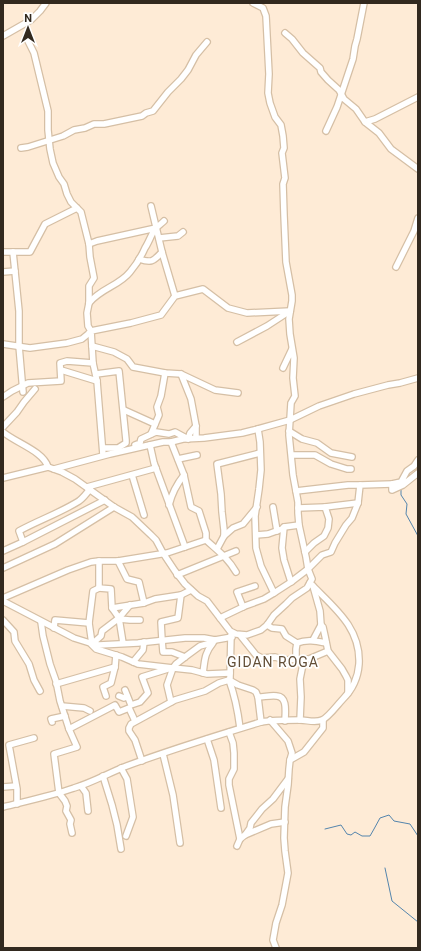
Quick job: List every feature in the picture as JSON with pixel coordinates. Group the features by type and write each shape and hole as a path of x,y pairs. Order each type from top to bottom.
{"street":[{"path":"3,36 31,20 46,3"},
{"path":"253,3 263,8 266,16 269,66 268,93 270,103 281,125 283,136 284,148 282,153 286,178 283,184 286,262 292,295 290,334 294,358 293,378 295,396 291,403 289,431 299,526 308,568 320,611 328,651 342,669 348,680 348,694"},
{"path":"326,131 353,59 364,3"},
{"path":"285,33 303,53 320,68 328,80 391,149 403,156 418,169"},
{"path":"26,37 34,53 48,111 49,140 53,163 71,202 81,212 89,244 94,278 89,286 89,303 87,313 88,326 91,331 93,363 97,381 104,455"},
{"path":"21,148 63,136 74,130 85,128 94,124 104,124 142,116 153,111 184,74 196,55 207,42"},
{"path":"365,122 375,119 418,97"},
{"path":"151,206 162,252 175,296"},
{"path":"3,252 30,252 46,224 77,208"},
{"path":"396,267 414,231 418,218"},
{"path":"89,303 94,297 124,278 130,272 139,260 156,228 164,221"},
{"path":"89,244 97,240 156,228"},
{"path":"159,238 178,236 183,232"},
{"path":"13,252 23,392"},
{"path":"139,260 148,262 156,259 162,252"},
{"path":"3,272 15,271"},
{"path":"3,344 30,348 67,344 82,339 91,331 130,324 161,315 175,296 203,289 228,308 247,313 290,311"},
{"path":"237,342 267,326 290,311"},
{"path":"92,346 114,352 127,359 133,367 165,373 181,374 215,390 238,393"},
{"path":"283,368 292,349"},
{"path":"3,397 28,383 61,381 60,363 67,361 93,363"},
{"path":"61,370 97,381"},
{"path":"96,374 119,371 124,410 126,443 118,448"},
{"path":"152,434 158,415 157,407 161,396 165,373"},
{"path":"181,374 191,399 196,426 196,438"},
{"path":"3,478 150,445 183,439 242,433 290,420 319,406 354,394 418,378"},
{"path":"3,427 35,389"},
{"path":"124,410 155,424"},
{"path":"188,439 190,433 196,426"},
{"path":"258,429 261,470 255,516 256,548 261,566 274,593"},
{"path":"289,431 302,439 317,443 331,454 352,456"},
{"path":"3,432 17,442 32,449 50,468 75,479 114,507 132,517 156,540 177,575 185,584 198,596 207,601 231,634 230,678 228,680 235,698 240,728"},
{"path":"103,448 127,448 140,443 141,439 156,432 169,434 175,432 188,439"},
{"path":"171,442 184,476 191,507 199,511 206,533 206,540"},
{"path":"150,445 154,463 185,547"},
{"path":"224,536 217,464 260,453"},
{"path":"178,459 197,455"},
{"path":"292,455 315,455 331,464 351,469"},
{"path":"296,491 348,485 392,484 401,482 407,471 414,466 418,460"},
{"path":"23,542 19,531 80,500 89,488 156,468"},
{"path":"392,484 392,490 403,485 418,473"},
{"path":"132,475 144,515"},
{"path":"169,505 171,495 184,476"},
{"path":"220,618 264,599 292,582 322,555 331,552 346,525 352,518 358,503 360,485"},
{"path":"3,551 105,500"},
{"path":"298,508 325,507 358,503"},
{"path":"3,568 55,544 114,507"},
{"path":"217,549 224,536 233,528 243,524 257,507"},
{"path":"273,507 277,531"},
{"path":"305,552 324,536 328,528 329,519 325,507"},
{"path":"256,535 268,534 284,527 299,526"},
{"path":"284,527 282,548 284,560 292,582"},
{"path":"3,599 68,570 91,562 118,561 167,553 206,540"},
{"path":"206,540 229,560 236,572"},
{"path":"177,575 236,551"},
{"path":"99,561 99,588"},
{"path":"118,561 127,579 139,582 144,603"},
{"path":"171,702 167,685 173,668 182,656 200,646 231,634 247,636 261,630 292,598 312,584"},
{"path":"3,807 81,786 121,768 260,722 270,720 323,720 348,694 356,682 359,667 359,653 356,639 346,620 312,584"},
{"path":"243,607 237,592 255,586"},
{"path":"123,643 119,618 112,608 111,589 99,588 93,591 90,623 92,644 96,649 138,664 192,670 203,673 230,673"},
{"path":"112,608 181,595 191,590"},
{"path":"181,595 178,618 161,622 164,652 172,652 182,656"},
{"path":"3,599 41,622 74,638 92,644 99,645 185,638 204,638 215,640"},
{"path":"92,644 101,636 102,631 119,618 130,605"},
{"path":"119,618 140,620"},
{"path":"3,620 14,632 15,641 29,664 34,680 40,691"},
{"path":"54,628 55,620 90,623"},
{"path":"41,622 48,657 62,706 69,729 77,747 54,754 59,793 65,801 66,811 71,820 70,824 72,833"},
{"path":"267,625 272,628 282,629 286,636 297,643"},
{"path":"313,640 322,625"},
{"path":"240,635 260,658 275,657 286,660 310,659 328,651"},
{"path":"203,673 207,650 215,640"},
{"path":"297,643 313,640 326,643"},
{"path":"133,662 143,650 144,642"},
{"path":"296,659 297,643"},
{"path":"106,696 103,687 111,683 116,655"},
{"path":"300,720 300,679 304,659"},
{"path":"56,684 115,667"},
{"path":"69,729 91,719 115,705 119,712 140,702 148,693 142,677 173,668"},
{"path":"142,761 135,740 129,731 131,724 171,702 205,691 228,680 256,692 258,697 260,722"},
{"path":"125,690 135,721"},
{"path":"119,696 124,698 127,696"},
{"path":"258,697 277,696 282,698 285,704 286,720"},
{"path":"62,706 84,708 90,711"},
{"path":"52,722 51,719 65,716"},
{"path":"270,720 288,741 292,753 288,769 289,777 285,807 284,844 288,873 282,905 276,923 271,948"},
{"path":"290,760 304,752 323,728 323,720"},
{"path":"229,732 233,743 234,753 234,769 229,779 229,785 240,839"},
{"path":"17,804 16,786 6,744 34,738"},
{"path":"207,739 214,760 221,808"},
{"path":"164,754 173,795 180,843"},
{"path":"121,768 127,778 133,817 126,836"},
{"path":"102,776 117,825 120,849"},
{"path":"245,835 250,828 251,823 262,809 273,799 289,777"},
{"path":"3,787 16,786"},
{"path":"81,786 86,793 88,811"},
{"path":"237,846 240,839 245,835 271,824 285,822"},
{"path":"273,940 276,948"}],"waterway":[{"path":"401,488 401,495 407,504 406,514 418,536"},
{"path":"325,829 341,825 347,834 351,835 355,832 362,836 370,836 380,818 389,815 394,821 410,824 418,836"},
{"path":"385,868 392,901 418,922"}],"district":[{"name":"GIDAN ROGA","path":"273,662"}]}
